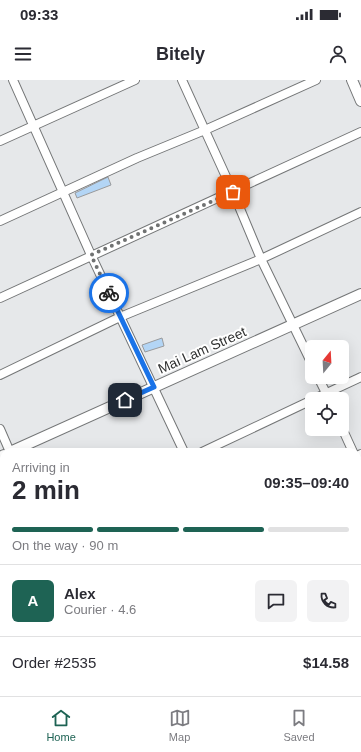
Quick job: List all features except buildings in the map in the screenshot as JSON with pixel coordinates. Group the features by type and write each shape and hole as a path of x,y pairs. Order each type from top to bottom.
{"street":[{"path":"13,80 91,255 182,448"},
{"path":"0,141 135,80"},
{"path":"182,80 233,192 261,259 305,350"},
{"path":"0,221 137,158 205,130 316,80"},
{"path":"352,80 361,102"},
{"path":"0,298 361,132"},
{"path":"0,375 120,317 261,259 361,212"},
{"name":"Mai Lam Street","path":"19,448 361,294"},
{"path":"335,392 361,378"},
{"path":"211,448 305,404"},
{"path":"0,429 8,448"},
{"path":"346,436 351,448"}],"way so far":[{"path":"109,293 91,255 233,192"}],"route":[{"path":"109,293 154,387 125,400"}]}
